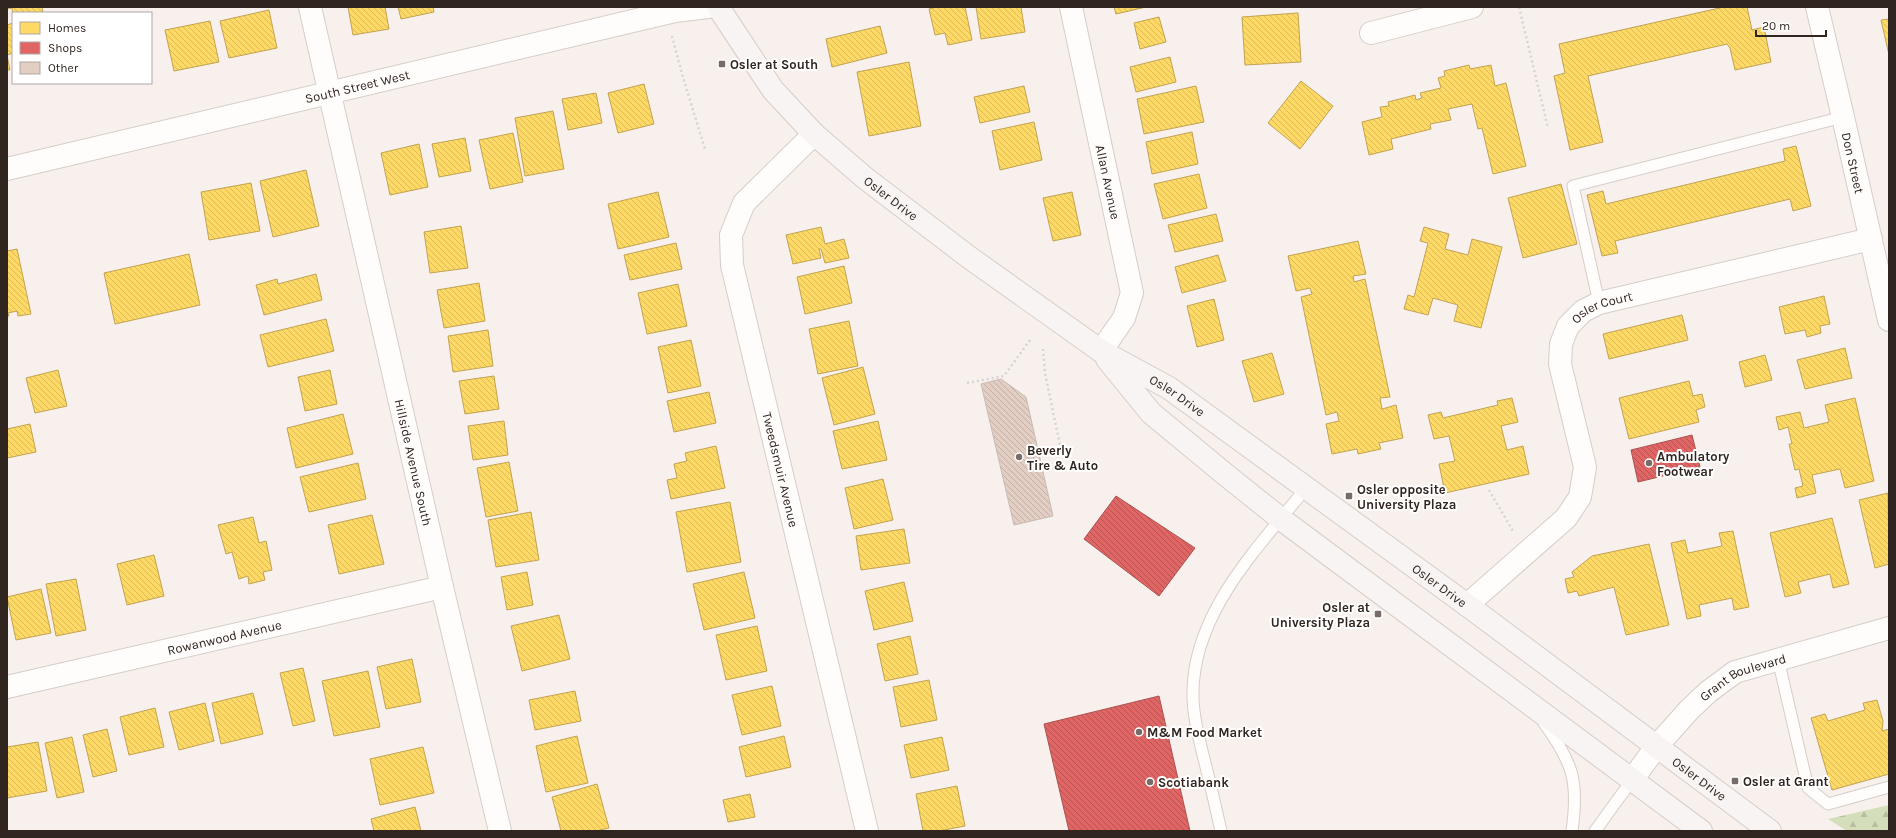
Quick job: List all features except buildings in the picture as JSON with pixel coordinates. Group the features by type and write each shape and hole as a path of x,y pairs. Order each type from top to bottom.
{"main road":[{"name":"Osler Drive","path":"718,7 773,90 814,134 865,178 970,258 1101,351 1169,388 1467,605 1770,831"},
{"name":"Osler Drive","path":"1101,351 1151,413 1226,476 1281,519 1701,831"}],"street":[{"name":"Hillside Avenue South","path":"310,7 442,587 500,831"},
{"name":"South Street West","path":"7,169 331,94 675,11 708,7"},
{"name":"Allan Avenue","path":"1071,7 1132,293 1124,318 1101,351"},
{"path":"1371,33 1472,7"},
{"name":"Don Street","path":"1817,7 1844,117 1889,320"},
{"name":"Tweedsmuir Avenue","path":"814,134 744,203 731,236 732,265 868,831"},
{"name":"Osler Court","path":"1467,605 1566,518 1580,497 1585,467 1560,364 1561,344 1568,326 1583,311 1599,303 1871,239"},
{"name":"Rowanwood Avenue","path":"7,687 442,587"},
{"name":"Grant Boulevard","path":"1632,780 1656,747 1689,710 1708,692 1735,672 1889,628"}],"lane":[{"path":"1599,303 1573,186 1844,117"},
{"path":"1221,831 1194,715 1194,682 1198,654 1209,624 1223,597 1244,566 1306,488"},
{"path":"1778,659 1808,788 1828,804 1889,787"},
{"path":"1526,700 1561,747 1573,773 1575,797 1572,831"},
{"path":"1595,831 1632,780"}],"path":[{"path":"1519,7 1548,128"},
{"path":"672,36 704,149"},
{"path":"967,383 1004,376 1030,340"},
{"path":"1043,349 1045,373 1062,455"},
{"path":"1489,490 1501,513 1526,552"}],"green space":[{"path":"1889,805 1889,831 1847,831 1828,819"}],"place":[{"name":"Osler at South","path":"722,64"},
{"name":"Beverly Tire & Auto","path":"1019,457"},
{"name":"Ambulatory Footwear","path":"1649,463"},
{"name":"Osler opposite University Plaza","path":"1349,496"},
{"name":"Osler at University Plaza","path":"1378,614"},
{"name":"M&M Food Market","path":"1139,732"},
{"name":"Osler at Grant","path":"1735,781"},
{"name":"Scotiabank","path":"1150,782"}]}
